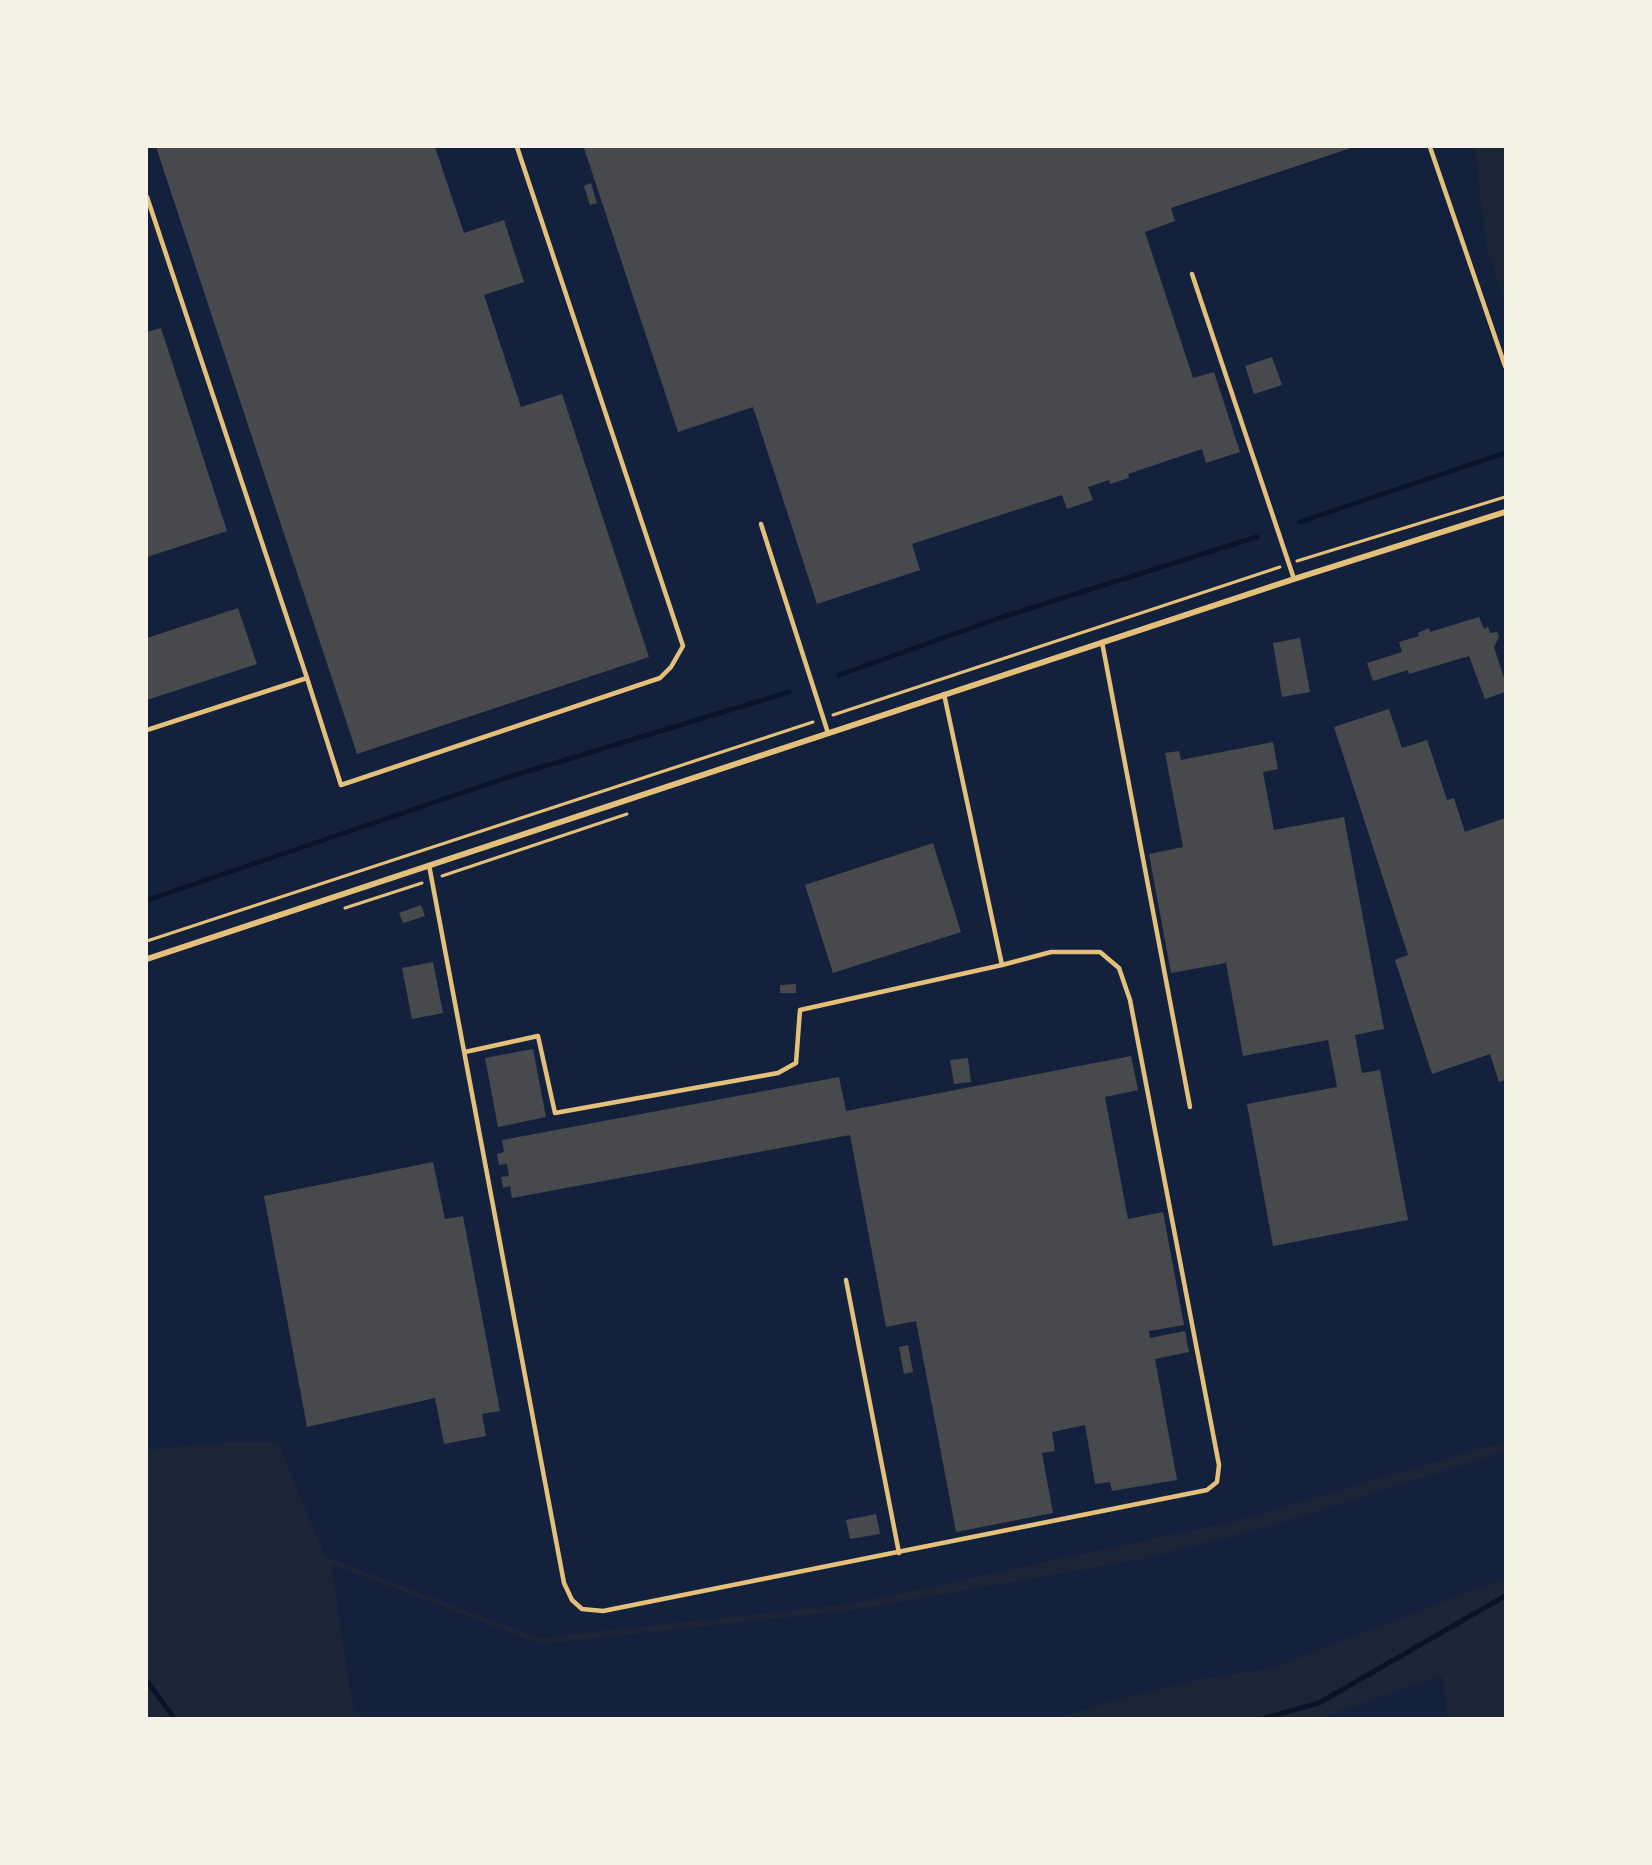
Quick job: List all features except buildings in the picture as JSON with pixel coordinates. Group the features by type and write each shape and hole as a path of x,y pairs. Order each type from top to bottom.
{"street":[{"path":"147,958 1102,642 1505,512"}],"lane":[{"path":"147,197 341,785 660,678 671,666 682,646 517,147"},
{"path":"1430,147 1505,366"},
{"path":"1192,273 1294,579"},
{"path":"761,524 828,733"},
{"path":"1102,642 1190,1107"},
{"path":"147,730 307,678"},
{"path":"944,694 1002,965"},
{"path":"429,865 562,1571 572,1600 582,1609 603,1611 899,1553 1208,1490 1217,1482 1219,1466 1130,1000 1119,968 1100,952 1051,952 800,1010 796,1063 778,1073 555,1113 538,1036 465,1052"},
{"path":"846,1280 899,1553"}],"shaded area":[{"path":"1475,147 1505,147 1505,304 1486,244"},
{"path":"229,1442 278,1442 325,1557 542,1639 851,1604 1244,1519 1481,1448 1505,1443 1505,1451 1264,1528 1137,1560 853,1610 541,1644 331,1564 353,1710 369,1718 147,1718 147,1450"},
{"path":"1505,1578 1505,1718 1448,1718 1442,1675 1320,1718 1056,1718 1109,1702 1207,1678 1269,1669"}],"waterway":[{"path":"1300,522 1505,453"},
{"path":"839,675 999,618 1257,537"},
{"path":"147,900 509,777 789,692"},
{"path":"1265,1718 1319,1703 1505,1596"},
{"path":"147,1681 174,1718"}]}
